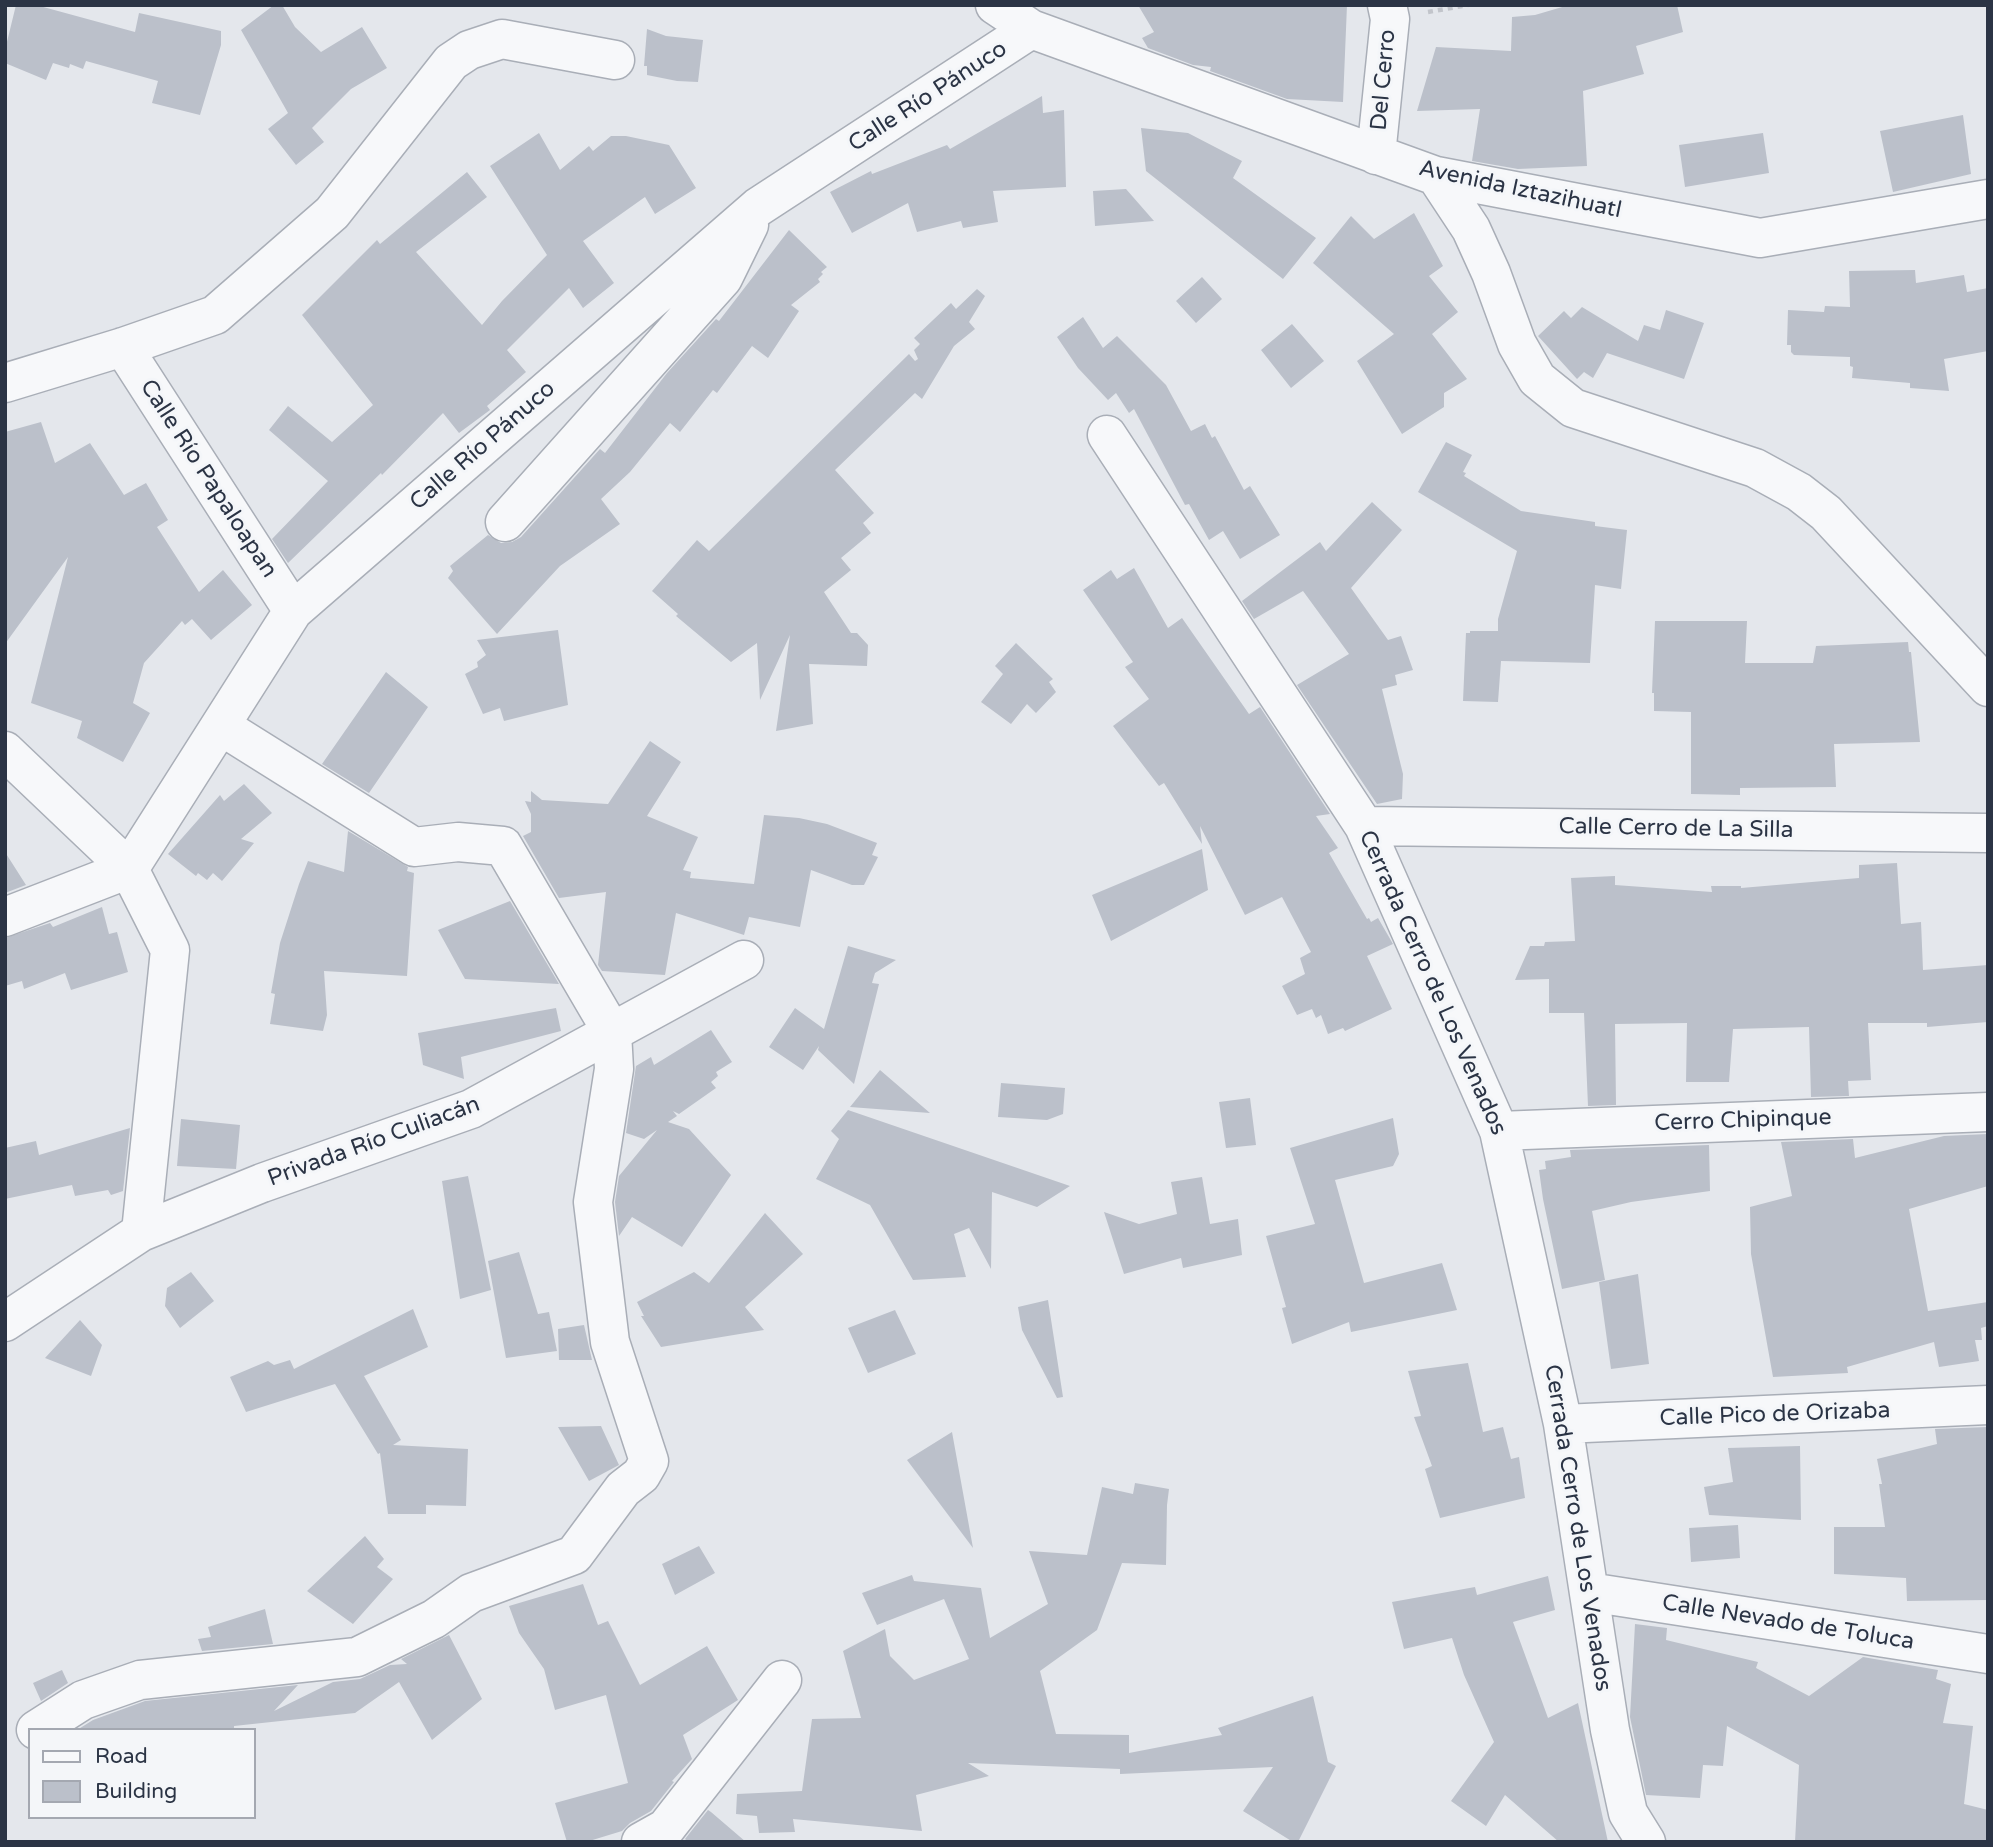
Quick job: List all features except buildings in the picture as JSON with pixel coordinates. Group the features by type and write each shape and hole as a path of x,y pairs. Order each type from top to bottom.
{"street":[{"name":"Avenida Iztazihuatl","path":"995,5 1031,29 1436,176 1760,238 1988,199"},
{"name":"Del Cerro","path":"1376,155 1390,19 1387,5"},
{"name":"Calle Río Pánuco","path":"129,869 292,611 758,207 1031,29"},
{"path":"5,383 123,347 215,315 332,213 451,62 469,50 502,39 615,60"},
{"path":"1436,176 1471,229 1517,344 1537,379 1573,408 1755,468 1799,492 1826,513 1988,687"},
{"path":"505,522 723,278 758,207"},
{"name":"Calle Río Papaloapan","path":"123,347 292,611"},
{"name":"Cerrada Cerro de Los Venados","path":"1107,435 1364,826 1499,1131 1563,1424 1610,1730 1628,1813 1646,1842"},
{"path":"39,1728 83,1700 140,1680 357,1657 434,1619 471,1593 574,1555 623,1489 641,1475 649,1461 610,1342 593,1202 614,1069 612,1032 503,846 458,842 414,846 221,726"},
{"path":"5,751 129,869 170,950 141,1232"},
{"name":"Calle Cerro de La Silla","path":"1364,826 1988,833"},
{"path":"5,917 129,869"},
{"name":"Privada Río Culiacán","path":"5,1322 141,1232 262,1183 471,1109 744,960"},
{"name":"Cerro Chipinque","path":"1499,1131 1988,1112"},
{"name":"Calle Pico de Orizaba","path":"1563,1424 1988,1405"},
{"name":"Calle Nevado de Toluca","path":"1589,1592 1988,1654"},
{"path":"662,1837 782,1680"}]}
